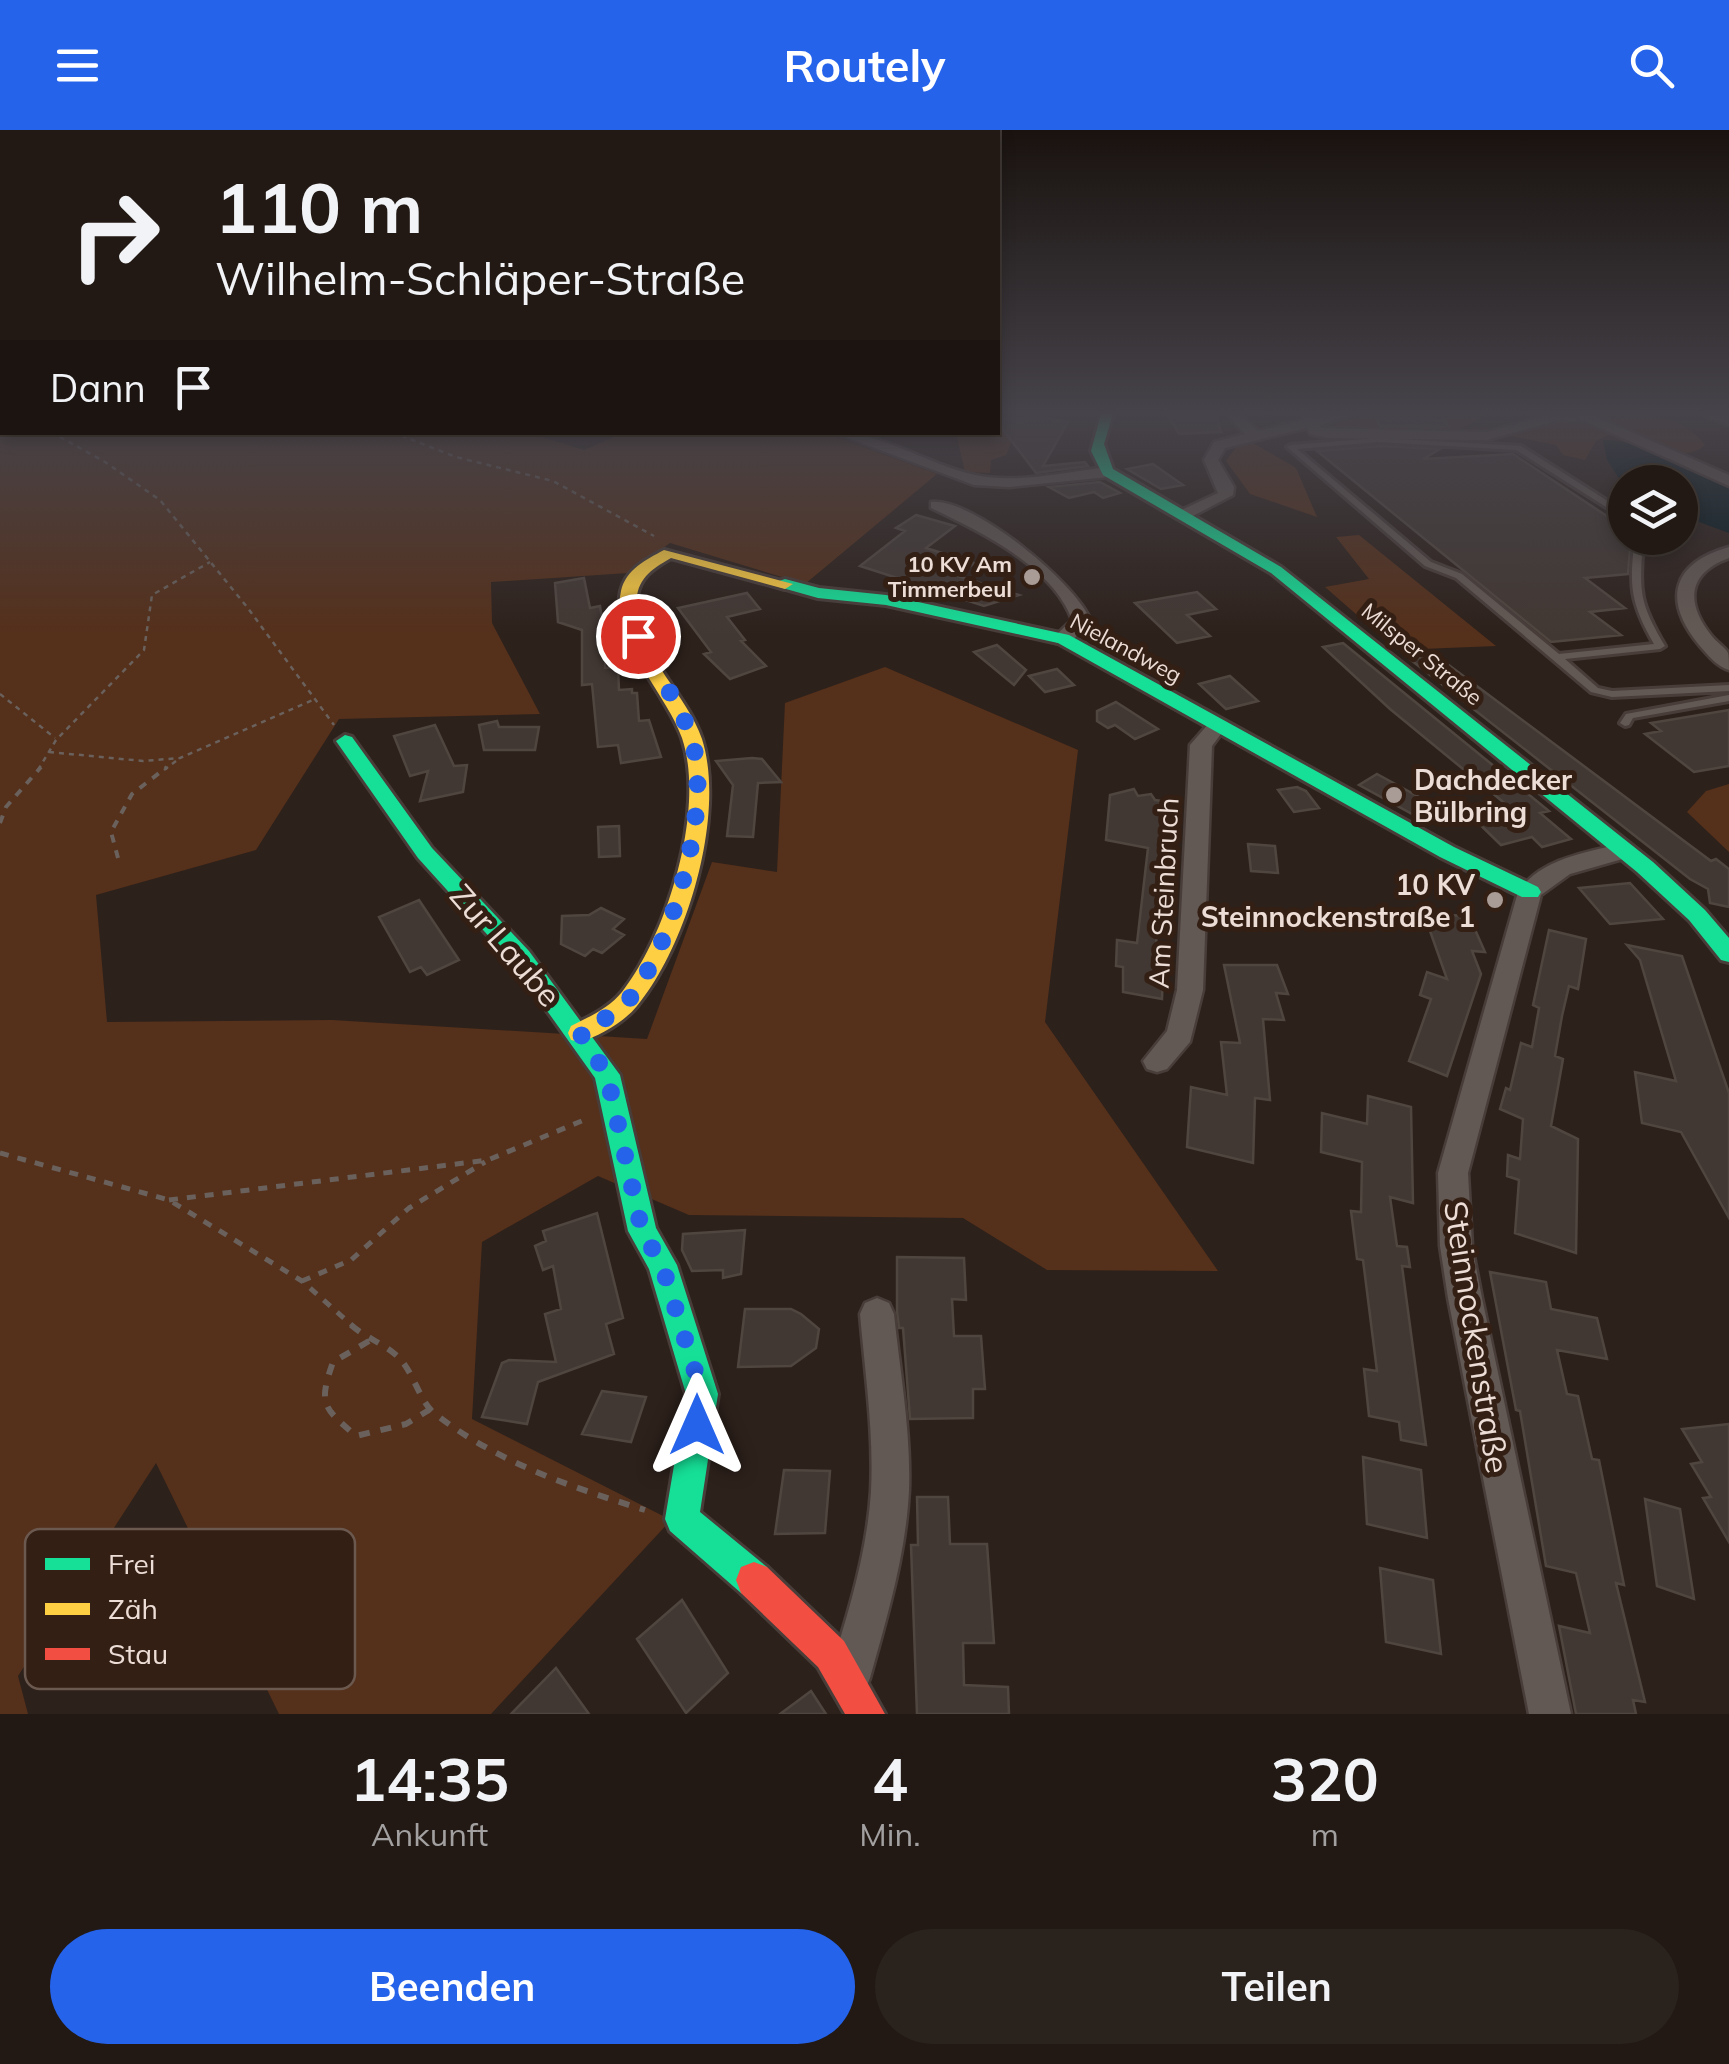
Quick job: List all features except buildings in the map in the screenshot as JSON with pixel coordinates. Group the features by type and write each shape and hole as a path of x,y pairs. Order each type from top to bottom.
{"street":[{"name":"Milsper Straße","path":"1135,488 1276,570 1625,851 1690,907 1729,954"},
{"path":"1182,515 1225,495 1226,488"},
{"path":"937,505 958,514 1055,580 1074,598 1082,621 1063,639"},
{"path":"1729,552 1699,568 1684,593 1691,623 1729,664"},
{"path":"580,1033 628,1002 658,958 695,829 699,775 693,742 628,615 632,583 670,554"},
{"name":"Nielandweg","path":"670,554 818,593 886,600 1063,639 1448,852 1530,892"},
{"name":"Am Steinbruch","path":"1157,1061 1180,1035 1190,990 1201,745 1217,726"},
{"name":"Zur Laube","path":"345,741 425,853 521,957 607,1075 642,1231 662,1265 702,1394 682,1519"},
{"path":"1530,892 1542,878 1568,866 1625,851"},
{"name":"Steinnockenstraße","path":"1530,892 1457,1149 1453,1202 1464,1298 1550,1714"},
{"path":"857,1698 888,1512 887,1433 877,1314"},
{"path":"682,1519 721,1557 780,1601 832,1655 857,1698"}],"lane":[{"path":"1339,488 1428,564 1459,576 1595,690 1612,694 1729,688"},
{"path":"1582,488 1608,504"},
{"path":"1556,657 1660,646 1638,611 1636,555"},
{"path":"1625,723 1630,716 1661,708 1729,698"}],"path":[{"path":"142,488 160,500 210,562 345,741"},
{"path":"566,488 660,539 670,554"},
{"path":"0,823 6,807 56,740 144,650 152,594 210,562"},
{"path":"0,694 56,740"},
{"path":"118,858 111,832 132,794 180,758 314,699"},
{"path":"49,752 143,760 180,758"},
{"path":"302,1281 351,1260 408,1208 488,1160 614,1107"},
{"path":"0,1153 169,1200 302,1281 369,1340 396,1356 419,1385 430,1410 506,1458 559,1483 682,1519"},
{"path":"169,1200 488,1160"},
{"path":"369,1340 333,1362 322,1393 327,1412 356,1436 406,1424 430,1410"}],"shaded area":[{"path":"0,488 920,488 805,584 670,543 628,573 491,582 492,623 540,714 339,719 256,850 96,895 107,1022 332,1020 647,1039 712,862 777,872 785,703 885,667 1078,750 1045,1022 1218,1271 1047,1270 963,1218 689,1215 598,1176 482,1242 472,1419 671,1520 491,1714 279,1714 267,1689 355,1689 355,1529 188,1529 156,1463 113,1529 25,1529 25,1665 18,1676 28,1714 0,1714"},
{"path":"1246,488 1305,488 1317,517 1250,494"},
{"path":"1359,535 1496,646 1397,650 1325,587 1369,579 1336,537"},
{"path":"1729,784 1729,852 1687,812 1706,791"}],"water":[{"path":"1698,488 1729,488 1729,533 1698,522"}],"traffic: fast":[{"path":"1135,488 1276,570 1645,867 1697,915 1729,954"},
{"path":"785,584 818,593 886,600 1063,639 1447,852 1530,892"},
{"path":"345,741 425,853 521,957 607,1075 642,1231 662,1265 702,1394 682,1519 754,1580"}],"traffic: slow":[{"path":"580,1033 625,1004 647,973 686,874 698,801 698,768 692,739 638,640 629,614 629,590 641,569 669,553 785,584"}],"traffic: jam":[{"path":"754,1580 831,1654 866,1714"}],"place":[{"name":"10 KV Am Timmerbeul","path":"1032,577"},
{"name":"Dachdecker Bülbring","path":"1394,795"},
{"name":"10 KV Steinnockenstraße 1","path":"1495,900"}],"route":[{"path":"638,636 693,742 700,802 693,842 658,958 628,1002 580,1033 607,1075 642,1231 662,1265 702,1394 697,1425"}]}
